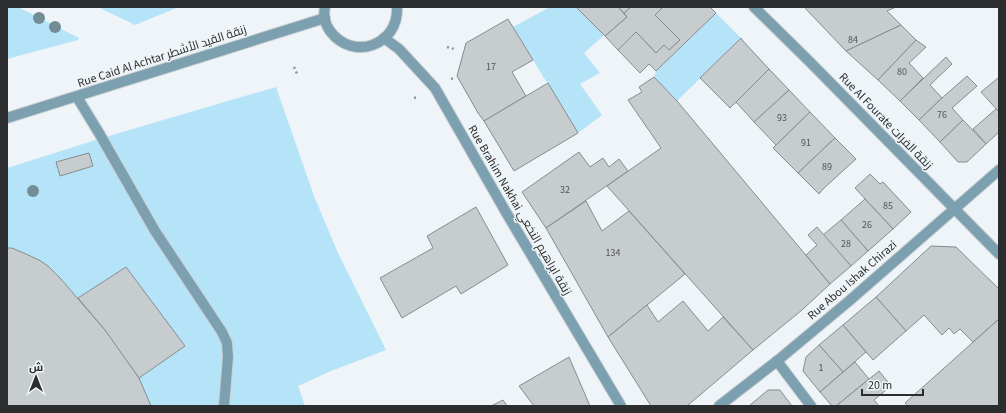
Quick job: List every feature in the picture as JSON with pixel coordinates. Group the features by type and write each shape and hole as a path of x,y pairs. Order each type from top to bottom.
{"street":[{"path":"325,7 325,18 328,28 341,41 357,47 367,47 376,44 384,38 390,32 395,23 397,7"},
{"name":"Rue Al Fourate زنقة الفرات","path":"754,7 999,254"},
{"name":"Rue Caid Al Achtar زنقة القيد الأشطر","path":"7,118 325,18"},
{"name":"Rue Brahim Nakhai زنقة ابراهيم النخعي","path":"384,38 399,49 435,88 507,214 621,406"},
{"path":"77,97 155,232 222,332 227,343 228,357 224,406"},
{"name":"Rue Abou Ishak Chirazi","path":"719,406 854,296 999,170"},
{"path":"776,361 810,406"}],"path":[{"path":"447,48 454,49"},
{"path":"294,67 298,76"},
{"path":"414,98 418,97"}],"shaded area":[{"path":"7,7 18,7 79,38 78,40 7,59"},
{"path":"98,7 179,7 135,25"},
{"path":"550,7 576,7 604,35 584,53 600,73 580,84 602,115 578,133 513,27"},
{"path":"716,13 741,38 677,101 654,77 656,71"},
{"path":"276,87 314,196 338,253 386,350 331,371 298,386 305,406 7,406 7,168 102,138"}],"building":[{"path":"576,7 618,7 627,17 605,36"},
{"path":"618,7 631,7 624,13"},
{"path":"631,7 663,7 655,15 680,40 669,50 664,45 656,53 636,32 618,50 605,36 627,17 624,13"},
{"path":"663,7 710,7 716,13 656,71 649,64 640,73 618,50 636,32 656,53 664,45 669,50 680,40 655,15"},
{"path":"804,7 896,7 887,11 901,25 846,51"},
{"path":"508,19 533,60 512,72 526,96 484,121 457,76 466,43"},
{"path":"901,25 916,40 878,80 846,51"},
{"path":"741,38 769,69 730,108 700,78"},
{"path":"916,40 926,47 909,63 923,78 900,101 878,80"},
{"path":"946,57 952,64 930,85 942,98 919,120 900,101"},
{"path":"769,69 789,90 754,122 736,102"},
{"path":"967,76 977,86 952,108 963,120 940,142 919,120"},
{"path":"654,77 677,101 830,284 802,310 753,350 607,186 661,148 628,100 642,92 639,87"},
{"path":"998,78 999,79 999,112 981,92"},
{"path":"548,83 578,133 514,171 484,121"},
{"path":"789,90 810,112 776,145 754,122"},
{"path":"996,109 999,112 999,132 986,144 973,129"},
{"path":"810,112 835,138 798,173 773,148"},
{"path":"963,120 986,144 967,162 958,162 940,142"},
{"path":"835,138 856,159 819,194 798,173"},
{"path":"579,152 590,167 603,158 609,167 619,159 628,171 546,228 522,192"},
{"path":"89,153 93,166 60,176 56,162"},
{"path":"870,174 880,184 883,182 911,212 893,229 855,188"},
{"path":"865,199 893,229 868,251 841,220"},
{"path":"586,201 602,231 629,211 685,274 608,337 546,228"},
{"path":"476,207 508,265 461,294 456,286 402,318 380,278 433,248 427,236"},
{"path":"841,220 868,251 851,266 823,235"},
{"path":"817,227 851,266 830,284 806,255 817,245 808,235"},
{"path":"931,246 956,247 999,289 999,319 973,342 960,329 954,334 949,328 942,335 924,315 906,331 876,297"},
{"path":"7,248 12,248 39,260 48,266 60,278 117,346 139,378 151,406 7,406"},
{"path":"126,267 185,346 139,378 105,330 78,298"},
{"path":"876,297 906,331 873,360 843,325"},
{"path":"683,301 708,331 723,317 753,350 687,406 651,406 608,337 647,305 658,322"},
{"path":"999,319 999,406 908,406 905,403"},
{"path":"843,325 866,352 843,372 819,345"},
{"path":"819,345 843,372 820,392 803,371 806,357"},
{"path":"569,357 590,406 534,406 519,386"},
{"path":"855,362 869,379 836,406 832,406 820,392"},
{"path":"879,371 891,386 874,400 879,406 836,406"},
{"path":"768,390 780,390 792,406 749,406"},
{"path":"503,400 507,406 491,406"}]}
